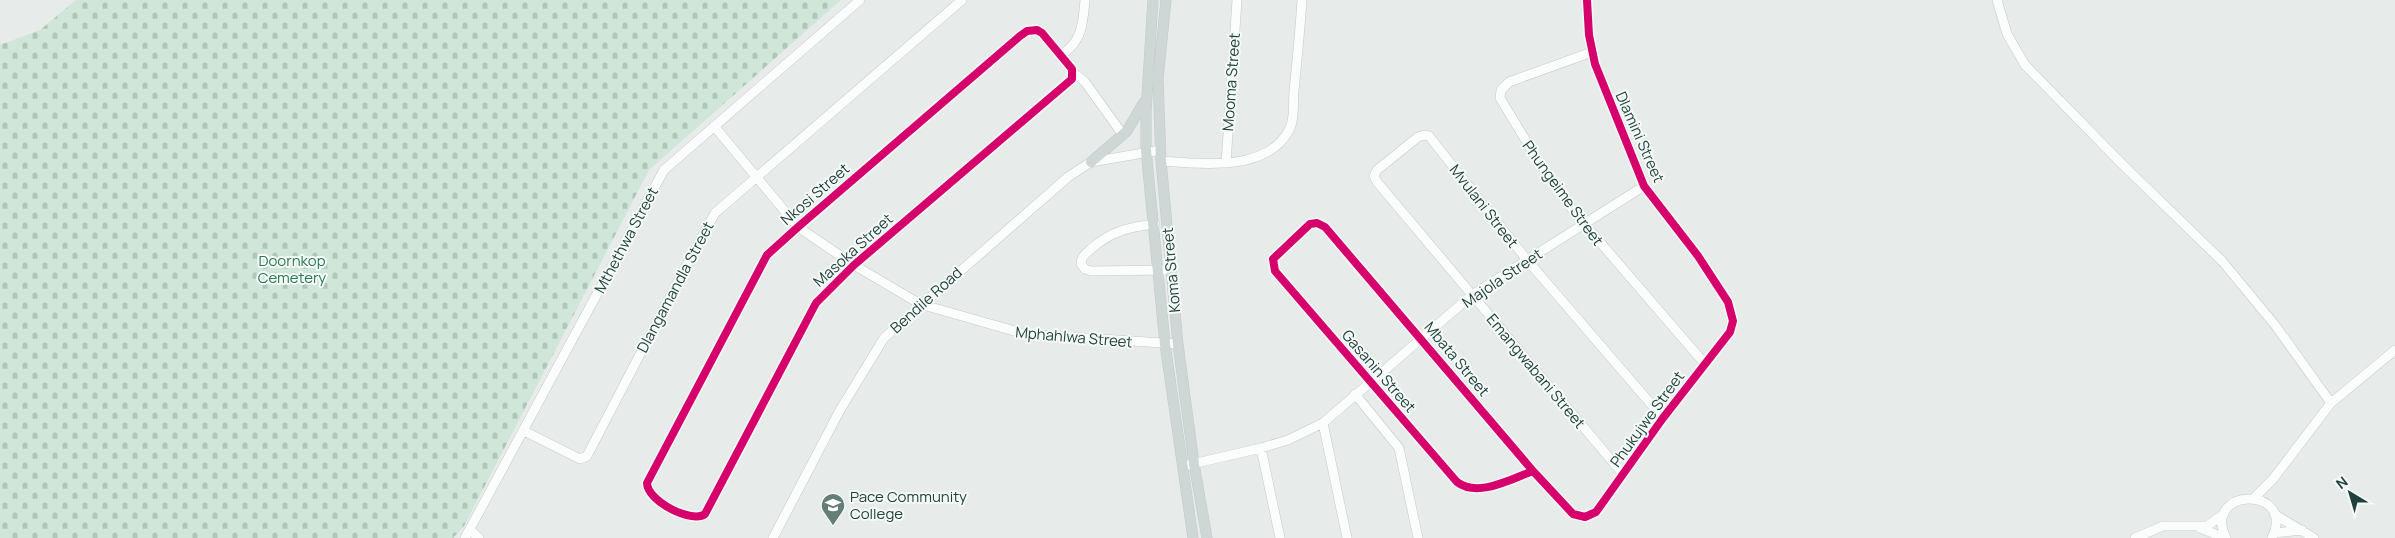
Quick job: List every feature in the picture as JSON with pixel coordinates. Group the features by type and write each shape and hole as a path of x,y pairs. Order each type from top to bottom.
{"main road":[{"name":"Koma Street","path":"1153,0 1147,96 1146,150 1165,344 1181,467 1193,538"},
{"name":"Koma Street","path":"1166,0 1158,79 1161,161 1178,344 1194,464 1207,538"},
{"path":"1091,162 1123,135 1135,119 1147,96"}],"street":[{"name":"Mthethwa Street","path":"468,534 657,181 670,164 860,0"},
{"name":"Dlangamandla Street","path":"524,432 580,459 587,456 710,220 724,204 962,0"},
{"path":"1061,56 1078,41 1082,30 1085,0"},
{"name":"Mooma Street","path":"1226,163 1237,0"},
{"path":"1161,161 1226,163 1258,156 1277,144 1288,132 1292,119 1302,0"},
{"name":"Dlamini Street","path":"1587,0 1592,52 1611,108 1644,186 1706,268 1728,302 1733,322"},
{"path":"1997,0 2012,45 2025,64 2123,165 2222,261 2275,325 2331,403"},
{"name":"Nkosi Street","path":"648,491 650,478 768,255 1026,31 1038,30 1042,33 1072,69 1073,76 1085,82 1123,135"},
{"name":"Phungeime Street","path":"1592,52 1509,82 1503,86 1500,94 1505,109 1537,159 1584,225 1705,364"},
{"name":"Masoka Street","path":"648,491 657,502 692,517 699,518 705,514 816,303 854,265 1073,76"},
{"name":"Mphahlwa Street","path":"714,126 798,227 854,265 920,304 1025,334 1178,344"},
{"name":"Mvulani Street","path":"1374,174 1418,137 1428,136 1527,260 1663,418"},
{"name":"Bendile Road","path":"773,538 840,410 884,338 920,304 1068,176 1091,162 1146,150 1161,150"},
{"name":"Emangwabani Street","path":"1374,174 1377,182 1623,474"},
{"name":"Majola Street","path":"1181,467 1288,440 1323,422 1472,295 1644,186"},
{"name":"Gasanin Street","path":"1320,224 1315,223 1308,226 1274,256 1274,268 1370,382 1463,487 1477,489 1533,471"},
{"path":"1154,224 1130,227 1113,233 1084,255 1081,261 1085,269 1091,271 1171,270"},
{"name":"Mbata Street","path":"1320,224 1329,230 1533,471 1573,514"},
{"name":"Phukujwe Street","path":"1573,514 1585,517 1594,513 1663,418 1730,332 1733,322"},
{"path":"2254,498 2273,479 2331,403 2395,350"},
{"path":"1355,394 1399,448 1418,538"},
{"path":"1323,422 1347,538"},
{"path":"1261,448 1280,538"},
{"path":"2268,505 2268,488 2273,479"},
{"path":"2135,538 2163,526 2208,526 2224,514 2230,505 2237,500 2254,498 2268,505 2274,514 2314,538"},
{"path":"2224,514 2222,528 2225,538"},
{"path":"2274,514 2274,535 2302,530"},
{"path":"2195,527 2225,538"},
{"path":"468,534 479,538"}],"green space":[{"name":"Doornkop Cemetery","path":"76,0 841,0 649,170 464,526 453,538 0,538 0,45 40,30"}],"cycle path":[{"path":"1533,471 1484,488 1465,486 1457,482 1275,271 1273,259 1310,224 1317,223 1325,227 1533,471 1573,514 1585,517 1596,512 1663,418 1730,332 1733,321 1728,302 1698,256 1644,186 1595,64 1589,35 1587,0"},
{"path":"1037,30 1042,33 1072,69 1072,79 854,265 816,303 705,514 690,516 671,509 654,497 647,483 767,255 1020,36 1027,31 1037,30"}],"place":[{"name":"Pace Community College","path":"833,526"}]}
